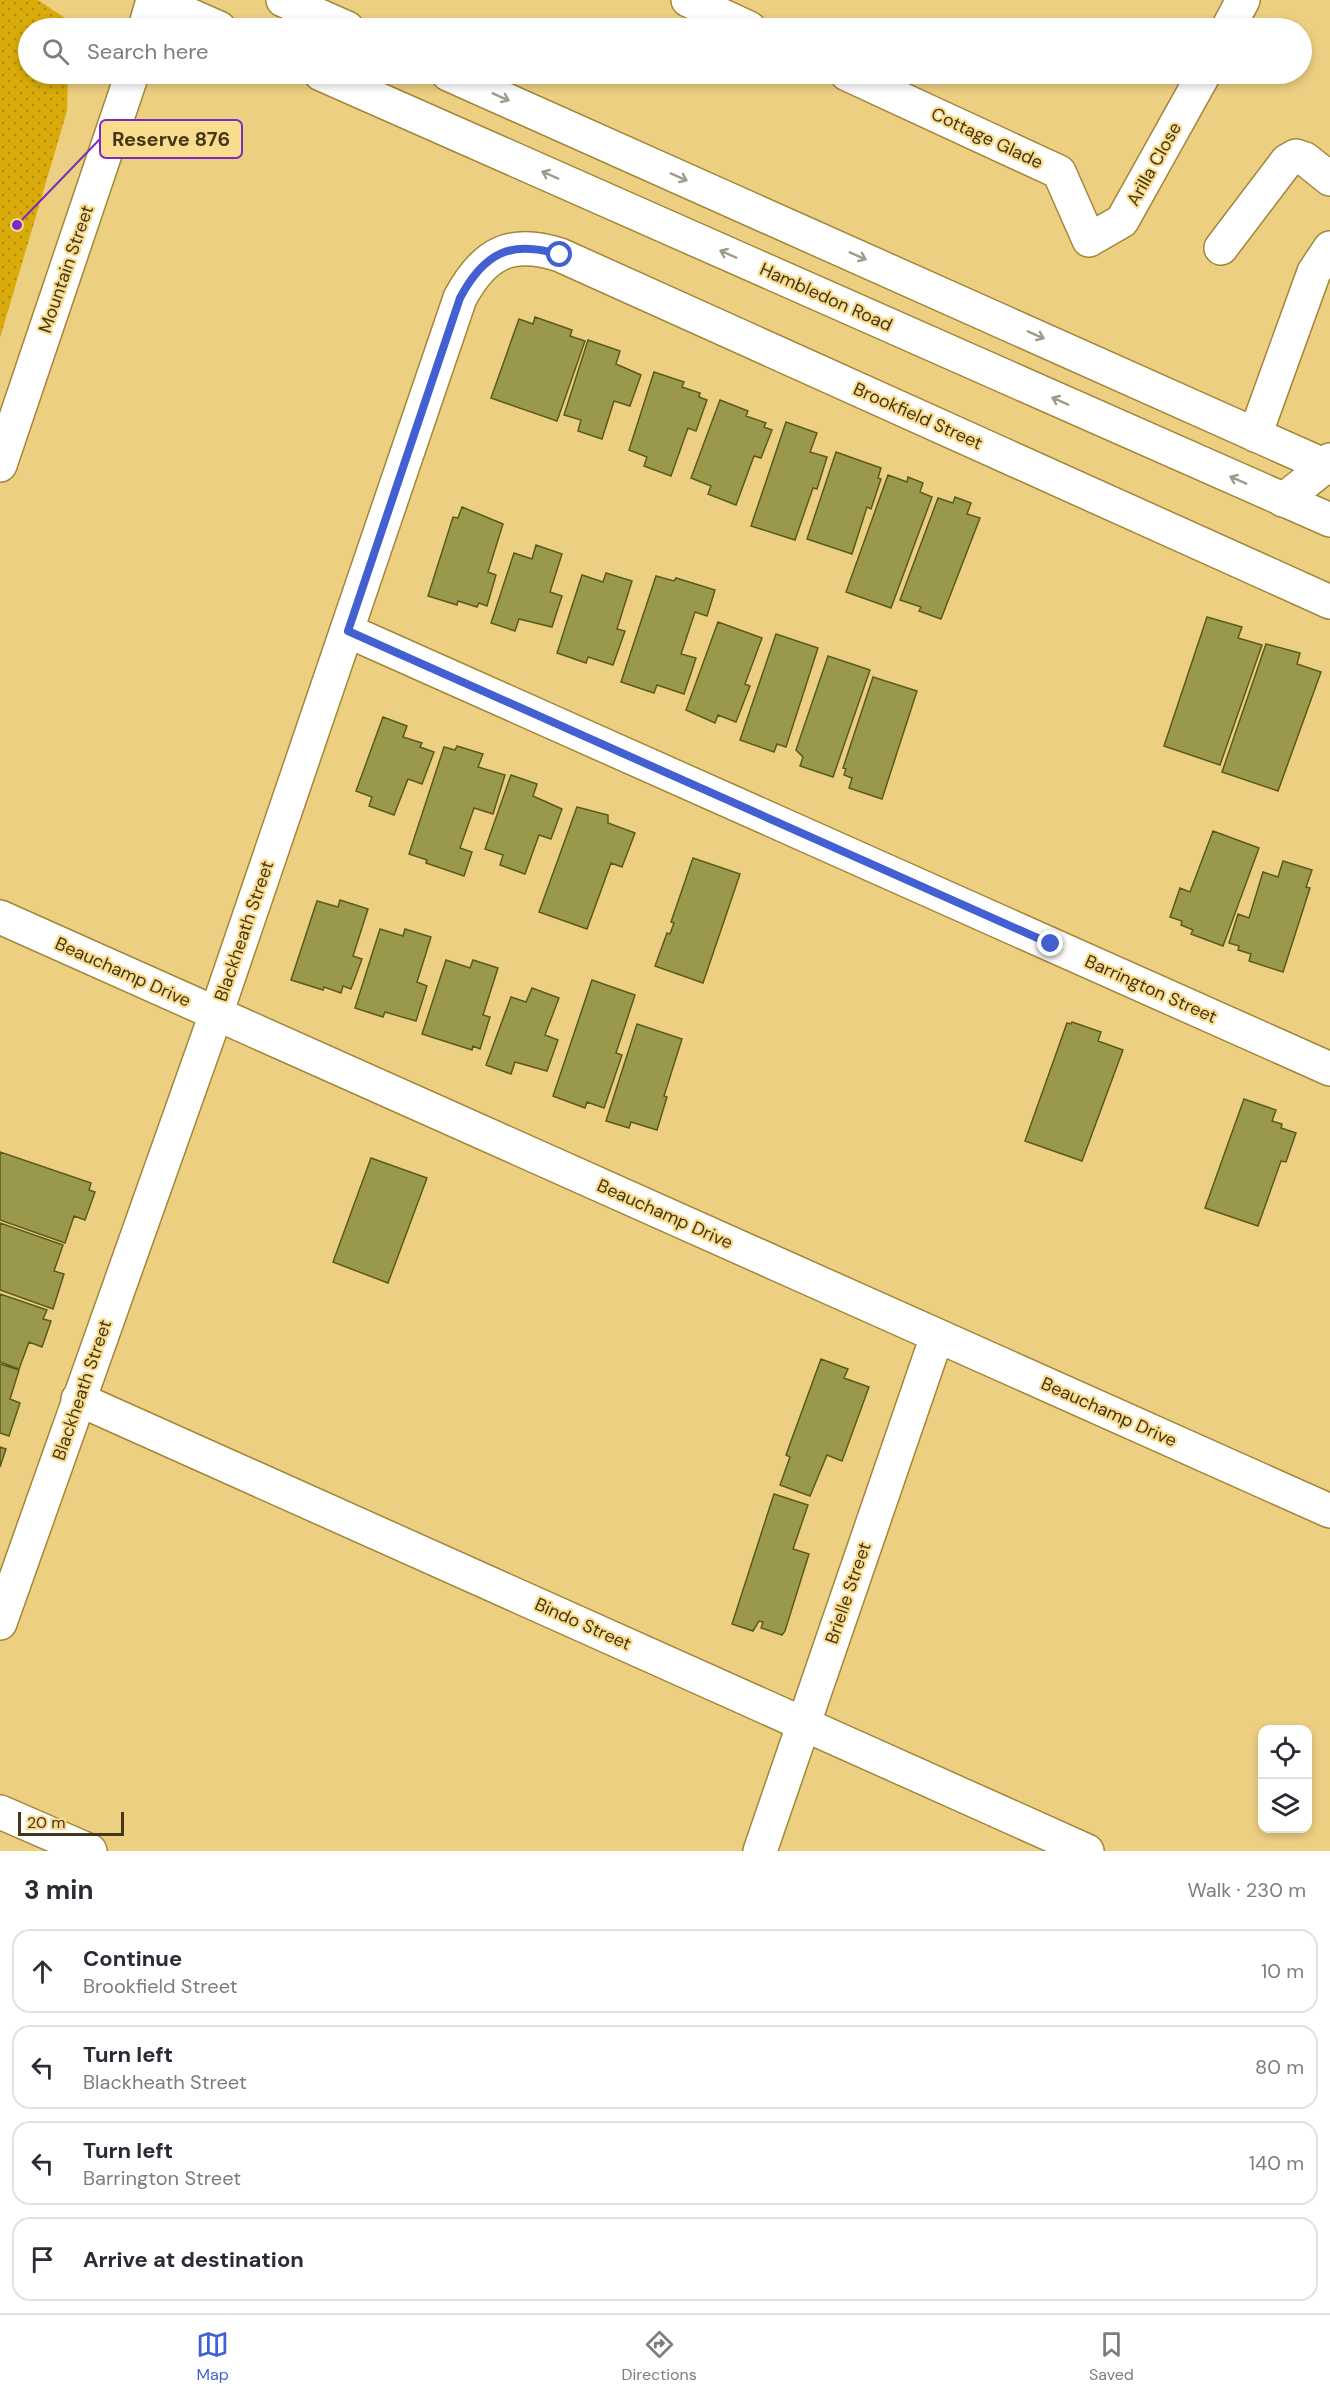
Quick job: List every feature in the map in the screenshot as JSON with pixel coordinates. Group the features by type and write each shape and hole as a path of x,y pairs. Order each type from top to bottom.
{"street":[{"path":"148,18 154,0 196,18"},
{"path":"283,0 324,18"},
{"path":"688,0 727,18"},
{"path":"1233,18 1243,0"},
{"name":"Mountain Street","path":"0,465 129,84"},
{"name":"Hambledon Road","path":"344,84 1330,520"},
{"path":"470,84 1255,435 1329,465"},
{"name":"Cottage Glade","path":"869,84 1059,172 1089,240"},
{"name":"Arilla Close","path":"1089,240 1122,221 1198,84"},
{"path":"1221,248 1287,161 1296,156 1305,159 1330,179"},
{"name":"Brookfield Street","path":"502,252 536,248 560,255 1330,602"},
{"path":"1255,435 1314,272 1330,248"},
{"name":"Blackheath Street","path":"0,1623 216,1014 460,298 478,270 502,252"},
{"path":"1283,500 1329,465"},
{"name":"Barrington Street","path":"348,631 1330,1069"},
{"name":"Beauchamp Drive","path":"0,917 1330,1511"},
{"name":"Brielle Street","path":"760,1851 937,1336"},
{"name":"Bindo Street","path":"78,1399 1087,1851"},
{"path":"0,1812 90,1851"}],"shaded area":[{"path":"0,0 38,0 65,18 18,18 18,84 68,84 67,111 0,338"}],"building":[{"path":"535,317 572,330 570,336 585,341 557,421 491,398 519,319 533,324"},
{"path":"588,340 620,351 616,364 641,375 630,406 614,401 602,439 578,431 581,420 564,415"},
{"path":"654,372 684,382 682,387 700,393 699,397 707,400 696,431 688,428 671,476 644,466 647,457 629,450"},
{"path":"720,400 748,411 746,416 766,423 764,427 772,430 761,458 754,456 736,505 708,494 711,486 691,478"},
{"path":"786,422 817,433 810,452 827,457 817,489 813,488 795,540 751,526"},
{"path":"836,452 881,468 878,478 881,479 871,509 867,507 852,554 807,539"},
{"path":"888,475 907,482 908,477 923,483 920,492 932,497 891,608 846,592"},
{"path":"955,497 971,503 967,514 980,518 941,619 919,611 921,607 900,600 938,498 953,503"},
{"path":"462,507 503,524 488,572 496,575 487,606 479,603 477,607 458,601 457,605 428,596 453,517 458,518"},
{"path":"536,545 562,554 550,592 562,596 552,627 519,619 515,631 491,623 514,553 532,559"},
{"path":"606,573 632,581 617,629 625,631 613,665 588,657 586,663 557,653 582,575 603,582"},
{"path":"656,576 674,581 676,578 715,590 707,616 695,612 681,654 696,658 684,694 657,685 654,693 621,682"},
{"path":"1207,617 1242,627 1238,638 1262,645 1220,765 1164,746"},
{"path":"718,622 762,638 745,684 750,686 736,722 718,715 715,723 686,710"},
{"path":"776,634 818,648 786,747 777,744 774,752 740,740"},
{"path":"1266,644 1300,653 1297,664 1321,672 1278,791 1222,772"},
{"path":"828,656 870,670 833,777 800,766 803,757 796,750"},
{"path":"873,677 917,691 882,799 849,788 852,778 844,775 846,769 843,768"},
{"path":"383,717 407,726 403,737 422,743 420,747 434,752 422,784 408,779 394,815 369,806 372,797 356,791"},
{"path":"457,746 483,754 478,767 505,775 493,814 474,808 460,848 472,852 464,876 426,863 427,860 409,854 444,747 455,750"},
{"path":"511,775 537,784 533,796 562,809 551,839 539,835 525,874 500,865 503,855 485,849"},
{"path":"577,807 608,815 608,823 635,833 622,867 611,863 587,929 539,912"},
{"path":"1213,831 1259,848 1223,946 1191,934 1193,930 1181,925 1182,921 1170,917 1180,888 1190,892"},
{"path":"693,858 740,874 703,983 655,966 667,933 670,934 674,923 671,922"},
{"path":"1283,861 1312,870 1306,887 1310,888 1283,972 1249,961 1251,954 1238,950 1239,946 1229,943 1238,914 1249,918 1263,872 1278,877"},
{"path":"340,900 368,909 353,956 362,959 351,989 343,986 341,993 291,980 317,901 338,907"},
{"path":"380,929 403,936 405,929 431,937 417,982 427,986 416,1021 385,1012 383,1017 355,1008"},
{"path":"446,960 470,968 473,960 498,968 483,1015 490,1017 480,1049 473,1046 472,1050 422,1034"},
{"path":"592,980 635,995 616,1053 622,1055 604,1108 587,1102 585,1108 553,1096"},
{"path":"532,988 559,998 545,1035 558,1040 547,1071 515,1062 511,1074 486,1065 511,997 526,1002"},
{"path":"1072,1022 1101,1032 1098,1041 1123,1050 1082,1161 1025,1141 1067,1023"},
{"path":"637,1024 682,1039 664,1096 667,1097 657,1130 631,1122 629,1128 606,1121"},
{"path":"1244,1099 1276,1110 1272,1121 1282,1124 1281,1128 1296,1133 1286,1162 1281,1161 1258,1226 1205,1208"},
{"path":"0,1152 91,1183 89,1190 95,1192 85,1220 74,1216 65,1243 0,1220"},
{"path":"371,1158 427,1178 388,1283 333,1262"},
{"path":"0,1223 63,1245 54,1271 64,1274 53,1309 0,1290"},
{"path":"0,1294 47,1310 43,1319 51,1321 42,1347 29,1342 19,1369 0,1362"},
{"path":"821,1359 848,1369 844,1378 869,1387 842,1461 827,1455 810,1496 780,1485 790,1457 786,1455"},
{"path":"0,1364 19,1370 10,1399 20,1403 9,1436 0,1433"},
{"path":"0,1447 6,1449 0,1467"},
{"path":"774,1494 808,1505 793,1549 809,1554 782,1635 761,1628 763,1622 759,1621 753,1631 732,1624"}],"place":[{"name":"Reserve 876","path":"17,225"}],"route":[{"path":"560,255 536,248 519,248 502,252 485,262 471,278 460,298 348,631 1051,944"}]}
